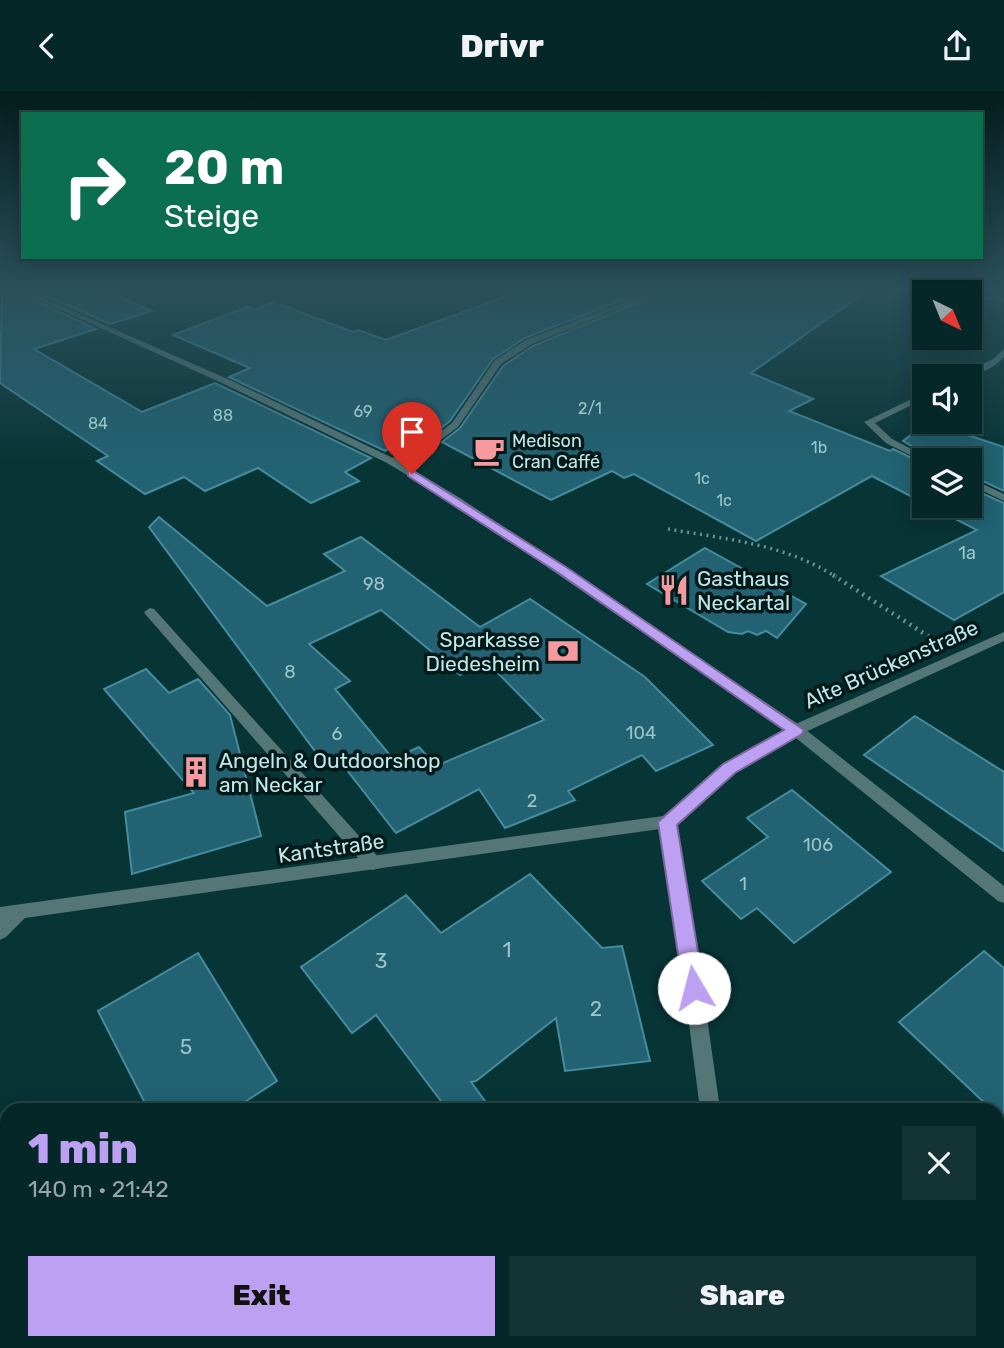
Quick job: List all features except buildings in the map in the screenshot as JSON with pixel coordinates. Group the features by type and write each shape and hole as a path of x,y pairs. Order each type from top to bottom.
{"street":[{"path":"153,349 391,461 540,555 796,730 1004,896"},
{"path":"391,461 435,440 455,425 498,362 519,349"},
{"path":"982,368 996,361 1004,352"},
{"path":"912,401 869,422 889,441 912,452"},
{"path":"982,487 1004,498"},
{"path":"149,613 373,863"},
{"name":"Alte Brückenstraße","path":"667,822 729,769 796,730 1004,636"},
{"path":"667,822 687,939 709,1103"},
{"name":"Kantstraße","path":"0,914 667,822"},
{"path":"0,932 19,913"}],"path":[{"path":"668,529 757,544 816,563 872,597 958,657"}],"place":[{"name":"Medison Cran Caffé","path":"489,451"},
{"name":"Gasthaus Neckartal","path":"674,590"},
{"name":"Sparkasse Diedesheim","path":"563,651"},
{"name":"Angeln & Outdoorshop am Neckar","path":"196,772"}],"route":[{"path":"412,474 561,569 796,730 729,769 667,822 694,988"}]}
